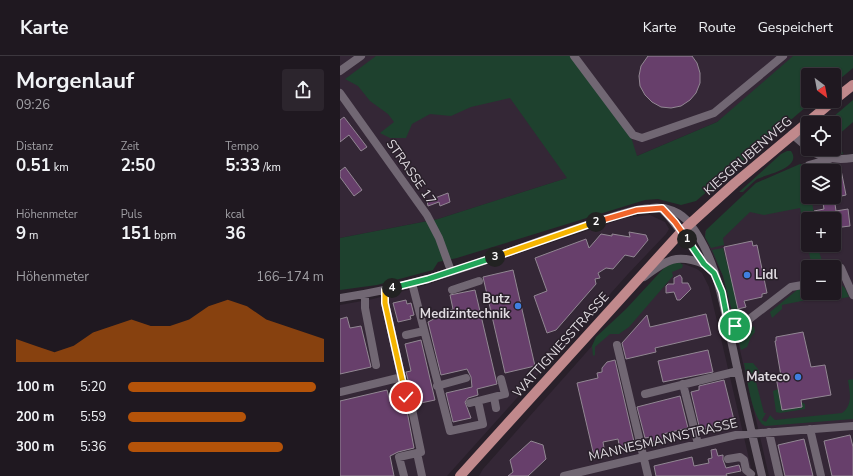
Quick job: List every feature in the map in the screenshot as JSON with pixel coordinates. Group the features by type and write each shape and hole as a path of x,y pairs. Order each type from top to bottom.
{"main road":[{"name":"KIESGRUBENWEG","path":"841,95 853,85"},
{"name":"KIESGRUBENWEG","path":"818,116 826,108"},
{"name":"KIESGRUBENWEG","path":"682,231 792,134 801,130"},
{"name":"WATTIGNIESSTRASSE","path":"460,476 682,231"}],"street":[{"path":"340,71 361,56"},
{"path":"574,56 633,135 642,138 652,136 714,113 783,56"},
{"name":"STRASSE 17","path":"340,93 428,215 439,238 451,271"},
{"path":"792,134 801,142"},
{"path":"826,156 830,159"},
{"path":"812,164 830,159 853,158"},
{"path":"662,208 682,231 704,264 714,273"},
{"path":"340,298 365,295 412,283 637,210 662,208 681,214 690,224 710,259 722,292 761,474 749,475 746,470 744,460 740,457 728,459"},
{"path":"631,287 668,261 678,258 690,259 704,264"},
{"path":"841,268 853,295"},
{"path":"452,290 479,282"},
{"path":"412,283 437,386 450,431 483,424 474,402 505,394 501,379"},
{"path":"729,328 743,324 791,287 801,285"},
{"path":"385,290 385,303 406,397 412,410 421,452 399,457 404,476"},
{"path":"365,295 365,308 376,365"},
{"path":"406,335 424,331"},
{"path":"617,345 648,476"},
{"path":"645,394 738,371"},
{"path":"340,392 402,377"},
{"path":"437,386 466,378"},
{"path":"683,384 698,444"},
{"path":"494,397 496,408"},
{"name":"MANNESMANNSTRASSE","path":"564,476 580,474 597,467 736,435 810,429 853,428"},
{"path":"810,429 822,476"},
{"path":"769,432 780,476"},
{"path":"416,453 422,476"},
{"path":"597,467 600,476"}],"shaded area":[{"path":"340,56 804,56 717,122 637,156 438,219 340,238"},
{"path":"853,161 853,476 769,476 723,276 705,237 705,231 781,177 801,171 801,204 841,204 841,164 823,164"},
{"path":"650,215 665,222 669,229 666,234 628,274 447,476 340,476 340,305 373,299 426,285 625,218"},
{"path":"677,264 684,264 697,269 702,273 709,287 753,476 479,476 483,469 592,346"}],"green space":[{"path":"376,56 571,56 632,140 637,156 717,122 793,56 853,56 853,68 841,78 841,68 801,68 801,108 805,108 696,201 681,205 658,199 645,200 457,258 438,262 433,270 377,285 340,290 340,238 438,219 567,178 510,98 471,107 451,116 430,114 412,124 406,138 390,138 380,133 394,122 388,114 370,101 358,86 345,79"},
{"path":"853,100 853,122 841,132 841,116 834,116"},
{"path":"791,151 793,157 792,162 788,166 782,170 757,179 743,192 739,192 781,154"},
{"path":"801,164 801,204 812,204 814,212 801,213 800,208 764,215 750,212 723,238 724,245 711,248 705,237 706,230 756,183"},
{"path":"723,248 740,313 739,318 734,319 723,276 712,250"},
{"path":"809,252 819,252 822,260 811,260"},
{"path":"679,262 683,265 682,268 672,272 673,276 629,327 619,334 610,334 595,347 595,355 593,356 592,346 596,337 626,309 664,268 673,263"},
{"path":"841,284 845,288 849,297 841,298"},
{"path":"801,289 801,300 806,300 782,305 782,309 772,318 770,312 797,290"},
{"path":"754,326 755,332 747,347 741,350 736,331 742,329 745,333"},
{"path":"744,363 753,363 758,369 761,381 756,382 764,413 766,413 762,420 766,422 770,415 775,420 842,413 848,406 850,398 848,380 853,379 853,419 765,426 760,422 753,407"},
{"path":"778,389 782,410 802,407 801,402 805,404 805,409 780,413 776,412 773,391"}],"building":[{"path":"648,56 692,56 697,63 700,73 700,83 696,93 690,100 681,106 671,108 661,107 652,102 645,95 640,86 639,76 641,66"},
{"path":"344,117 367,147 361,151 349,135 340,142 340,120"},
{"path":"345,167 362,190 354,196 340,177 340,171"},
{"path":"841,170 846,195 841,196"},
{"path":"448,193 450,202 440,206 439,202 428,206 427,201"},
{"path":"823,204 835,204 836,211 848,209 850,226 841,227 841,212 814,212 824,209"},
{"path":"629,232 646,235 648,240 634,257 625,255 613,269 606,268 598,273 600,278 595,279 596,284 556,330 547,333 534,296 547,291 535,258 586,239 589,248 601,234 630,237"},
{"name":"Lidl","path":"752,241 753,246 757,245 767,293 762,294 762,297 744,301 746,307 738,309 724,247"},
{"path":"513,270 535,366 505,373 483,277"},
{"path":"680,275 682,278 682,283 688,283 691,289 680,300 677,300 674,292 666,293 666,286 668,284 674,284 674,278"},
{"path":"475,290 497,384 477,389 478,395 468,398 465,402 471,418 453,422 446,393 472,387 471,377 467,369 441,375 428,322 453,309 450,295"},
{"path":"406,300 407,304 411,303 414,315 410,316 411,319 398,322 393,303"},
{"path":"706,314 711,335 655,348 656,352 626,359 622,343 647,315 650,327"},
{"path":"347,317 350,328 361,326 371,367 340,374 340,319"},
{"path":"803,332 811,367 825,365 831,395 801,400 802,407 782,410 776,377 781,376 775,341 776,337"},
{"path":"421,340 435,400 416,404 412,396 406,372 411,371 405,344"},
{"path":"708,350 713,372 663,382 658,361"},
{"path":"615,360 635,446 620,450 618,439 603,442 605,453 594,456 577,383 598,378 597,373 602,372 602,368 607,362"},
{"path":"724,380 734,420 732,423 700,430 691,392 699,390 699,386"},
{"path":"387,390 390,402 401,399 407,411 414,448 398,452 390,456 394,476 340,476 340,401"},
{"path":"680,396 688,428 663,434 664,439 652,442 651,437 645,438 637,407"},
{"path":"850,435 853,447 853,476 832,476 824,441"},
{"path":"804,439 813,476 785,476 778,445"},
{"path":"531,441 543,445 546,459 528,476 508,476 513,472 510,460"},
{"path":"716,449 718,456 723,455 726,468 739,465 741,471 726,474 727,476 656,476 654,466 692,457 694,466 709,463 708,459 712,458 711,450"}],"place":[{"name":"Lidl","path":"747,275"},
{"name":"Butz Medizintechnik","path":"518,306"},
{"name":"Mateco","path":"798,377"}],"route":[{"path":"406,397 385,303 385,290 428,279 595,222 637,210 652,207 662,208 675,222 704,264 714,273 722,292 729,328 735,326"}]}
